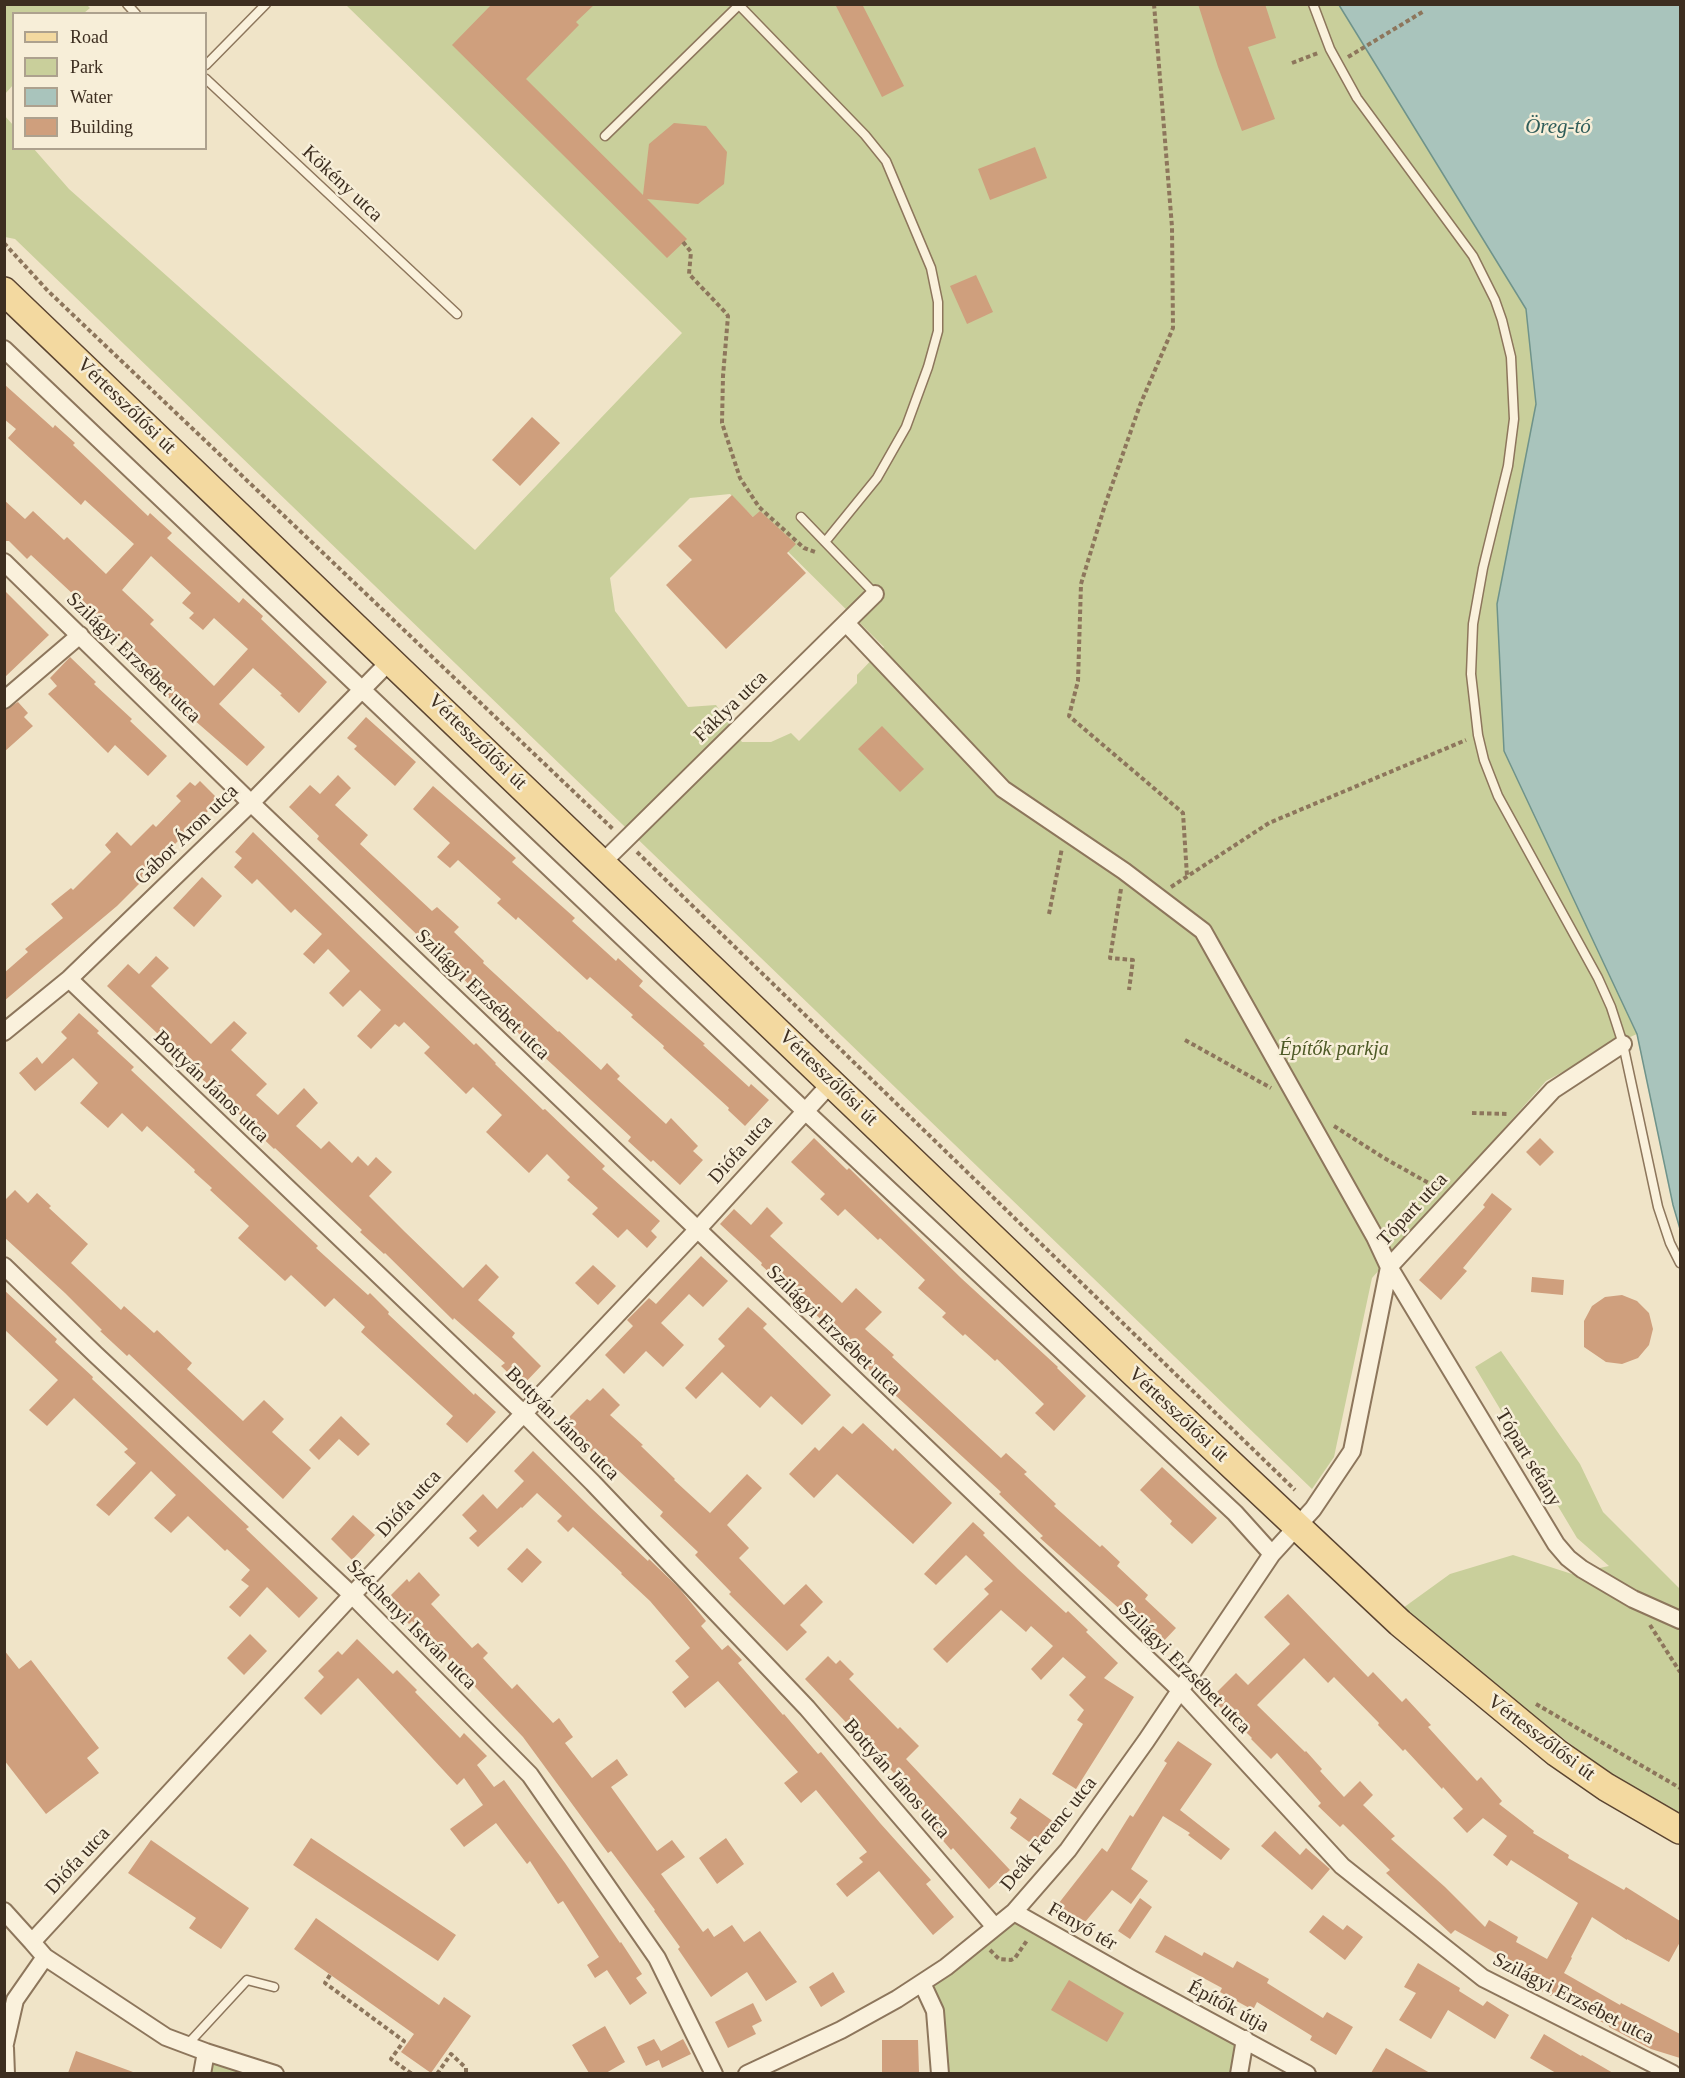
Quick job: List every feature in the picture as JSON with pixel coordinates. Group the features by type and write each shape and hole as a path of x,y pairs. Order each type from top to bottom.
{"main road":[{"name":"Vértesszőlősi út","path":"4,291 603,862 1143,1382 1306,1518 1400,1623 1549,1747 1606,1787 1680,1830"}],"street":[{"name":"Vértesszőlősi út","path":"4,350 805,1111 1235,1513 1272,1554"},
{"name":"Szilágyi Erzsébet utca","path":"4,562 251,803 696,1230 1180,1690 1342,1866 1483,1978 1673,2073"},
{"name":"Fáklya utca","path":"603,862 875,594"},
{"name":"Tópart sétány","path":"846,623 1003,789 1124,871 1203,931 1369,1227 1389,1267 1556,1544 1582,1569 1633,1599 1680,1620"},
{"path":"4,700 80,635"},
{"name":"Gábor Áron utca","path":"4,1032 69,979 251,803 391,660"},
{"name":"Bottyán János utca","path":"69,979 523,1413 593,1483 807,1708 995,1927"},
{"name":"Tópart utca","path":"1306,1518 1352,1451 1389,1267 1553,1090 1623,1044"},
{"name":"Diófa utca","path":"32,1942 352,1595 696,1230 831,1082"},
{"name":"Széchenyi István utca","path":"4,1266 352,1595 530,1775 657,1958 714,2073"},
{"name":"Deák Ferenc utca","path":"747,2073 841,2030 897,1999 946,1967 1014,1912 1068,1850 1272,1554 1306,1518"},
{"path":"4,1911 45,1957 166,2037 275,2073"},
{"name":"Fenyő tér","path":"1014,1912 1130,1978"},
{"path":"6,2073 5,2048 15,2000 45,1957"},
{"name":"Építők útja","path":"1130,1978 1306,2073"},
{"path":"922,1983 935,2011 940,2073"},
{"path":"1239,2073 1245,2039"},
{"path":"202,2073 206,2052"}],"lane":[{"path":"207,63 266,4"},
{"path":"1313,4 1337,64 1357,98 1473,256 1495,300 1507,336 1514,386 1514,425 1508,466 1483,568 1473,624 1471,674 1478,735 1484,760 1498,796 1598,978 1611,1007 1623,1044 1658,1207 1670,1243 1680,1263"},
{"path":"605,136 739,5 871,142 886,161 931,268 939,302 938,331 928,367 906,427 877,478 825,542"},
{"name":"Kökény utca","path":"207,80 457,314"},
{"name":"Fáklya utca","path":"801,517 875,594"},
{"path":"187,2045 247,1980 274,1987"}],"path":[{"path":"1154,4 1172,227 1173,328 1132,427 1104,505 1081,584 1078,681 1069,716 1183,813 1187,876"},
{"path":"1337,64 1424,11"},
{"path":"1292,63 1330,49"},
{"path":"683,242 691,252 689,274 728,316 722,423 740,478 759,507 804,548 837,555"},
{"path":"4,243 57,299 625,840 1271,1466 1306,1518"},
{"path":"1158,896 1269,823 1478,735"},
{"path":"1049,914 1065,832"},
{"path":"1124,871 1110,958 1133,960 1129,990"},
{"path":"1472,1113 1530,1114"},
{"path":"1633,1599 1680,1672"},
{"path":"1529,1700 1680,1788"},
{"path":"980,1940 999,1959 1011,1960 1015,1958 1036,1926"},
{"path":"330,1975 325,1983 404,2041 391,2059 412,2073"},
{"path":"437,2073 451,2054 466,2068 466,2073"}],"green space":[{"path":"86,4 90,8 85,12 12,12 12,86 5,94 5,5"},
{"name":"Építők parkja","path":"346,5 1339,5 1526,309 1536,404 1497,604 1610,973 1637,1034 1546,1081 1372,1278 1334,1457 1312,1489 15,239 5,237 4,115 12,124 12,150 35,150 69,189 475,550 682,333","holes":["730,494 884,647 857,675 857,683 799,741 791,733 771,742 742,742 716,705 688,707 615,611 610,578 690,498"]},
{"path":"1501,1351 1580,1464 1603,1512 1680,1589 1680,1818 1598,1765 1500,1690 1403,1608 1450,1574 1513,1555 1572,1574 1609,1566 1577,1538 1475,1367"},
{"path":"1014,1912 1245,2039 1239,2073 940,2073 922,1983"},
{"path":"206,2052 275,2074 202,2074"}],"water":[{"name":"Öreg-tó","path":"1339,5 1680,5 1680,1229 1637,1034 1504,751 1497,604 1536,404 1526,309"}],"building":[{"path":"492,4 595,4 576,22 579,25 526,79 643,195 649,144 674,123 706,126 727,152 724,184 698,204 647,199 687,239 667,258 452,45"},
{"path":"835,4 862,4 904,86 882,97"},
{"path":"1198,4 1265,4 1276,38 1248,47 1275,119 1242,131"},
{"path":"1035,147 1047,178 990,200 978,169"},
{"path":"976,275 993,312 967,324 950,286"},
{"path":"4,384 53,428 55,425 75,443 73,445 148,516 150,513 172,533 167,538 239,603 243,598 263,616 261,619 327,682 299,713 253,668 219,704 265,747 247,766 162,692 164,690 135,663 141,657 97,616 92,621 70,600 75,596 31,555 27,559 9,541 4,541 4,500 25,519 33,511 64,540 67,537 106,574 134,544 85,500 81,505 8,438 16,429 4,419","holes":["151,556 191,593 182,603 194,613 189,618 203,630 214,618 248,649 214,686 150,624 154,620 122,590"]},
{"path":"532,417 560,443 520,486 492,460"},
{"path":"732,495 753,517 760,511 796,544 787,553 806,573 726,649 666,585 692,560 678,546"},
{"path":"4,590 49,635 4,678"},
{"path":"70,657 96,682 94,684 132,719 130,721 167,756 148,776 115,745 108,753 48,694 57,686 50,678"},
{"path":"18,702 28,713 24,717 33,726 4,752 4,710"},
{"path":"366,717 416,762 395,786 354,749 357,746 347,738"},
{"path":"882,726 924,769 900,792 858,749"},
{"path":"338,775 351,788 335,805 368,835 360,844 432,911 437,907 459,927 454,932 484,961 483,963 558,1032 601,1070 607,1063 620,1076 617,1079 666,1124 671,1118 698,1146 693,1151 703,1160 680,1185 628,1141 631,1137 476,994 478,993 317,839 319,836 289,807 310,785 320,794"},
{"path":"200,781 219,800 142,877 144,879 117,906 4,1001 4,973 28,952 25,949 63,918 51,904 71,888 73,890 111,852 105,845 117,832 131,846 153,824 156,827 181,801 176,796 190,782 195,786"},
{"path":"433,786 516,858 512,862 575,918 572,921 616,961 618,958 643,981 639,986 705,1044 703,1045 749,1087 751,1084 769,1100 745,1126 728,1110 729,1108 631,1017 633,1015 590,977 587,980 518,917 516,920 497,903 501,899 458,860 450,868 437,857 450,843 413,809"},
{"path":"253,832 474,1045 476,1043 543,1110 545,1109 605,1166 602,1169 660,1221 651,1231 657,1237 647,1248 627,1229 618,1238 592,1214 598,1208 567,1180 570,1177 547,1154 529,1173 486,1132 502,1115 473,1087 466,1094 424,1053 430,1047 404,1022 399,1027 395,1024 371,1049 357,1036 381,1010 360,990 343,1007 329,993 350,971 328,949 314,964 303,954 322,934 295,909 291,913 257,879 252,884 234,867 242,858 235,852"},
{"path":"202,877 222,896 194,927 173,908"},
{"path":"156,956 169,968 151,986 211,1044 234,1021 247,1033 231,1050 267,1084 256,1095 278,1115 304,1088 318,1103 296,1126 321,1149 329,1141 352,1163 358,1156 368,1166 376,1157 392,1172 369,1196 405,1232 463,1288 486,1264 499,1277 478,1300 515,1333 512,1337 541,1366 522,1386 501,1366 505,1363 454,1318 453,1320 385,1253 360,1232 362,1230 274,1149 107,986 128,964 139,974"},
{"path":"79,1013 134,1067 131,1070 318,1246 316,1248 368,1295 370,1293 389,1312 388,1314 474,1395 475,1393 496,1412 467,1443 446,1424 453,1416 361,1332 365,1327 334,1298 325,1307 291,1275 285,1281 238,1238 249,1226 210,1190 212,1188 194,1172 195,1170 147,1126 142,1132 122,1113 108,1128 80,1103 98,1083 73,1058 35,1091 19,1073 37,1057 42,1064 67,1038 61,1032"},
{"path":"814,1138 847,1170 849,1168 1086,1396 1054,1431 1035,1413 1044,1404 997,1359 995,1361 942,1317 946,1313 918,1288 925,1280 845,1209 838,1216 820,1199 825,1194 791,1162"},
{"path":"1540,1138 1554,1152 1540,1166 1526,1152"},
{"path":"15,1190 28,1203 37,1193 51,1206 49,1208 88,1244 71,1263 121,1310 124,1306 154,1333 157,1330 192,1363 187,1369 243,1421 264,1400 284,1419 272,1432 311,1468 283,1499 129,1354 127,1356 100,1331 102,1330 65,1293 4,1237 4,1201"},
{"path":"1492,1193 1512,1209 1463,1268 1467,1271 1441,1300 1419,1280 1485,1207 1483,1205"},
{"path":"767,1207 783,1223 770,1236 842,1303 856,1288 882,1312 865,1329 1001,1458 1006,1453 1027,1472 1024,1474 1056,1504 1054,1506 1120,1562 1117,1566 1148,1595 1145,1599 1176,1628 1160,1645 1040,1538 1043,1536 999,1494 1001,1492 882,1383 823,1324 824,1322 720,1224 734,1209 751,1225"},
{"path":"701,1256 728,1281 703,1307 689,1294 661,1323 684,1345 663,1367 646,1351 624,1374 605,1355 633,1326 627,1320 649,1298 656,1304"},
{"path":"593,1265 616,1286 598,1305 575,1283"},
{"path":"1532,1277 1564,1280 1563,1295 1531,1292"},
{"path":"4,1290 57,1339 55,1342 93,1377 92,1379 249,1527 246,1529 318,1598 299,1618 267,1587 240,1617 229,1607 249,1586 241,1580 250,1570 227,1549 225,1551 188,1516 171,1533 154,1518 176,1495 151,1471 109,1516 96,1505 136,1463 124,1452 128,1449 74,1398 47,1426 29,1410 58,1380 4,1329"},
{"path":"1622,1295 1637,1301 1649,1313 1653,1329 1649,1345 1638,1358 1622,1364 1606,1362 1584,1347 1584,1321 1592,1306 1605,1297"},
{"path":"748,1307 767,1324 763,1328 831,1395 802,1425 771,1396 760,1408 722,1372 696,1399 685,1388 725,1346 718,1339"},
{"path":"603,1388 620,1405 610,1415 710,1513 747,1474 762,1488 727,1525 749,1548 739,1558 784,1605 806,1584 823,1602 800,1625 807,1632 787,1651 729,1594 731,1592 695,1555 698,1552 660,1516 663,1512 618,1470 615,1474 562,1424 587,1399 590,1401"},
{"path":"341,1416 370,1444 358,1456 339,1439 319,1460 309,1450"},
{"path":"863,1423 893,1451 895,1448 952,1503 913,1544 837,1474 814,1498 789,1474 815,1447 819,1451 843,1426 852,1434"},
{"path":"533,1451 591,1508 679,1588 706,1621 701,1626 722,1650 728,1645 742,1660 738,1663 818,1754 821,1752 931,1880 926,1884 954,1917 933,1935 879,1871 847,1897 836,1884 863,1862 859,1858 867,1852 816,1790 801,1803 784,1783 798,1772 718,1681 685,1708 672,1692 689,1677 675,1661 690,1648 650,1601 622,1573 573,1527 568,1532 557,1521 562,1516 537,1493 478,1547 469,1538 477,1531 462,1515 483,1494 497,1509 524,1481 514,1471"},
{"path":"1162,1467 1217,1518 1192,1544 1170,1524 1172,1521 1140,1490"},
{"path":"353,1515 375,1535 352,1560 331,1539"},
{"path":"973,1522 1018,1569 1088,1630 1086,1632 1118,1663 1104,1678 1134,1697 1076,1789 1052,1774 1083,1724 1077,1720 1084,1710 1069,1695 1086,1677 1063,1657 1041,1680 1031,1669 1053,1646 1031,1626 1026,1632 1001,1610 947,1663 933,1649 989,1594 984,1589 993,1581 966,1555 936,1585 924,1574"},
{"path":"527,1548 542,1562 522,1583 507,1569"},
{"path":"419,1572 440,1595 431,1604 472,1648 478,1643 488,1653 483,1658 512,1689 517,1684 553,1723 559,1718 573,1737 565,1743 592,1778 617,1759 628,1775 611,1787 657,1851 672,1840 685,1857 661,1874 703,1932 708,1928 714,1937 732,1925 744,1942 760,1931 797,1982 766,2001 747,1972 711,1997 655,1910 611,1851 608,1853 523,1737 412,1621 409,1624 386,1600 407,1579 409,1582"},
{"path":"1288,1594 1368,1677 1373,1672 1402,1702 1406,1698 1431,1725 1428,1727 1477,1781 1481,1777 1502,1801 1499,1804 1534,1831 1533,1833 1569,1855 1568,1858 1624,1890 1626,1887 1680,1921 1680,1942 1669,1962 1627,1940 1592,1917 1564,1973 1620,2005 1621,2003 1680,2034 1680,2058 1651,2049 1552,1994 1551,1996 1522,1980 1527,1971 1455,1930 1451,1934 1386,1873 1390,1870 1343,1824 1340,1827 1318,1806 1321,1803 1277,1753 1271,1759 1211,1698 1236,1673 1248,1685 1290,1644 1264,1617","holes":["1304,1658 1328,1683 1334,1677 1403,1751 1405,1749 1442,1789 1443,1787 1463,1809 1453,1818 1467,1833 1483,1818 1507,1836 1493,1855 1507,1866 1511,1860 1578,1903 1547,1959 1516,1942 1518,1937 1489,1920 1485,1927 1445,1887 1391,1839 1395,1836 1363,1805 1373,1795 1360,1781 1344,1797 1320,1771 1322,1769 1306,1751 1257,1705"]},
{"path":"250,1634 267,1651 244,1675 227,1658"},
{"path":"357,1639 393,1674 397,1670 460,1738 464,1733 487,1756 477,1765 494,1787 504,1780 621,1942 642,1974 636,1978 647,1993 630,2005 607,1970 595,1978 587,1965 599,1957 563,1901 558,1904 530,1861 527,1864 496,1823 464,1847 450,1829 483,1805 464,1778 457,1785 358,1678 321,1715 304,1698 324,1677 318,1671 338,1651 342,1655"},
{"path":"4,1650 19,1669 31,1660 99,1748 87,1758 99,1773 46,1814 4,1760"},
{"path":"828,1656 836,1664 840,1660 854,1674 849,1679 898,1729 900,1727 919,1746 906,1759 1010,1870 989,1889 933,1829 937,1825 905,1792 909,1789 805,1679"},
{"path":"1178,1741 1212,1764 1180,1810 1230,1849 1221,1860 1188,1835 1190,1833 1163,1816 1131,1869 1148,1881 1131,1904 1112,1890 1080,1928 1055,1908 1102,1848 1107,1852 1130,1815 1133,1817 1167,1763 1164,1761"},
{"path":"1020,1798 1054,1822 1036,1847 1010,1828 1017,1818 1010,1813"},
{"path":"1275,1831 1300,1855 1306,1848 1330,1869 1312,1890 1261,1846"},
{"path":"311,1838 456,1935 438,1961 293,1865"},
{"path":"726,1838 744,1864 717,1884 699,1858"},
{"path":"151,1840 249,1908 221,1949 189,1928 196,1918 128,1873"},
{"path":"1140,1898 1152,1907 1130,1939 1118,1931"},
{"path":"1323,1915 1343,1930 1347,1925 1363,1937 1345,1960 1309,1932"},
{"path":"316,1918 439,2005 444,1997 471,2016 431,2073 401,2052 414,2034 294,1949"},
{"path":"1165,1935 1202,1956 1204,1952 1233,1968 1237,1961 1269,1979 1267,1983 1323,2018 1327,2012 1353,2027 1336,2055 1310,2040 1312,2036 1257,2002 1253,2010 1220,1992 1222,1988 1155,1952"},
{"path":"1418,1963 1460,1988 1459,1991 1483,2006 1487,2001 1509,2015 1495,2039 1448,2010 1431,2039 1399,2020 1416,1993 1404,1987"},
{"path":"833,1972 845,1992 821,2007 809,1987"},
{"path":"1069,1980 1124,2013 1107,2042 1051,2010"},
{"path":"753,2003 762,2021 752,2026 756,2034 728,2048 715,2022"},
{"path":"605,2026 625,2062 606,2073 589,2073 572,2045"},
{"path":"1544,2034 1613,2073 1556,2073 1530,2058"},
{"path":"654,2039 661,2051 683,2039 691,2054 662,2068 659,2060 646,2066 637,2047"},
{"path":"882,2040 918,2040 919,2073 882,2073"},
{"path":"1386,2048 1430,2073 1371,2073"},
{"path":"76,2051 133,2072 133,2073 68,2073"}]}
